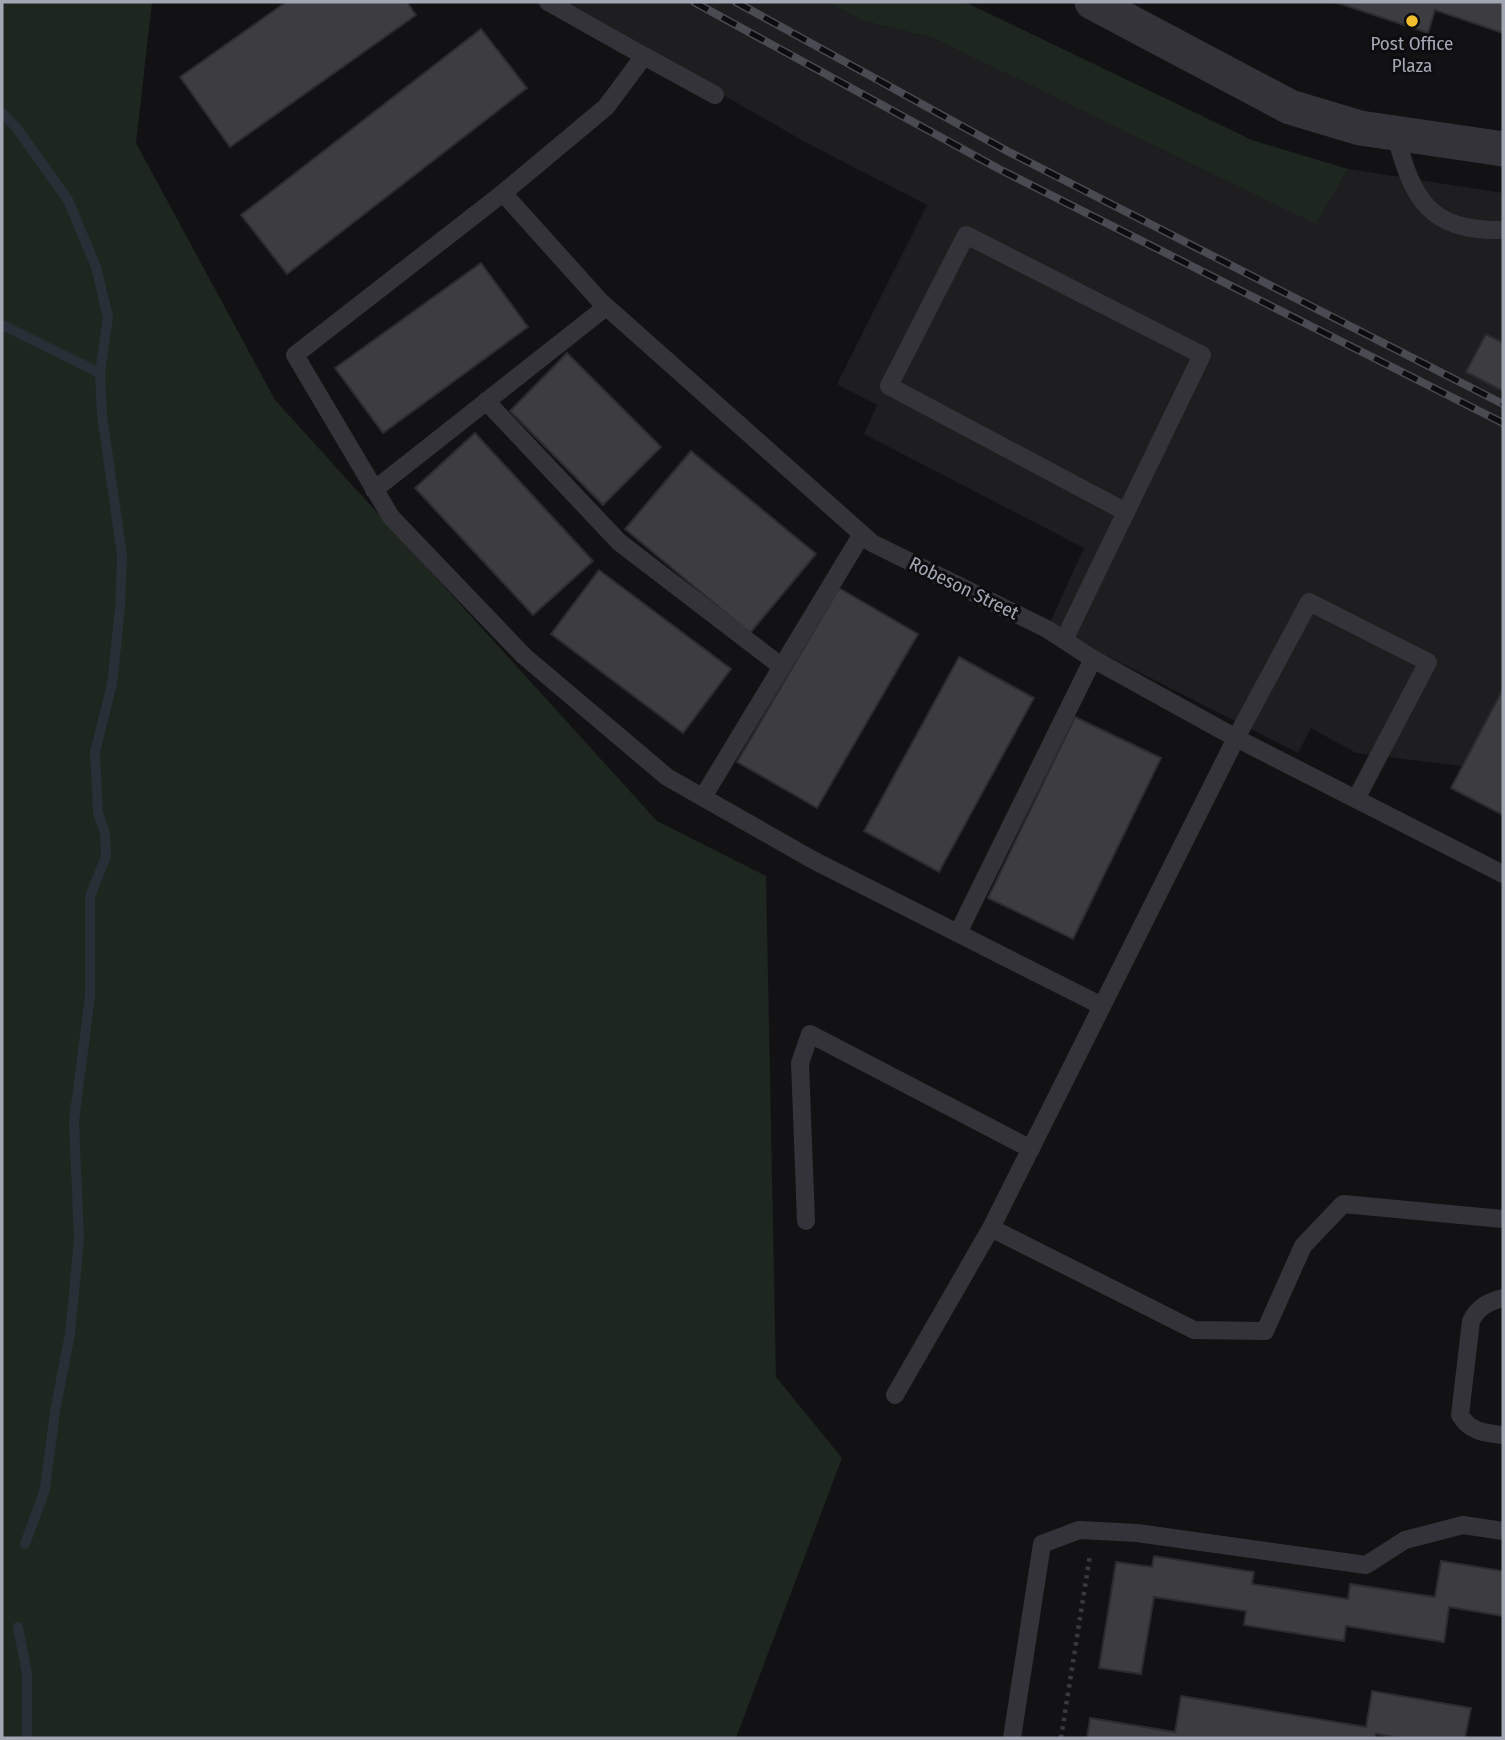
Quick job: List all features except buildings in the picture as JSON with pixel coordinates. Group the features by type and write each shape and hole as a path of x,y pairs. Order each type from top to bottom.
{"street":[{"path":"1091,2 1290,107 1360,128 1503,149"}],"lane":[{"path":"548,2 715,95"},
{"path":"644,56 606,107 503,193 295,355 391,517 524,656 667,777 813,860 1102,1006"},
{"path":"1395,133 1406,173 1418,196 1439,217 1473,230 1503,230"},
{"name":"Robeson Street","path":"503,193 606,307 872,543 1047,629 1093,659 1236,738 1503,874"},
{"path":"1064,640 1126,512 1202,355 966,235 889,386 1126,512"},
{"path":"374,490 606,307"},
{"path":"486,401 619,542 782,667"},
{"path":"703,797 862,534"},
{"path":"895,1395 991,1228 1236,738 1309,602 1428,662 1356,799"},
{"path":"958,933 1093,659"},
{"path":"806,1221 800,1063 810,1034 1031,1149"},
{"path":"991,1228 1194,1330 1265,1331 1303,1246 1343,1205 1503,1219"},
{"path":"1503,1298 1490,1301 1477,1310 1471,1321 1460,1415 1466,1425 1483,1433 1503,1435"},
{"path":"1012,1738 1042,1544 1079,1530 1137,1533 1366,1565 1405,1540 1463,1525 1503,1531"}],"path":[{"path":"1061,1738 1092,1547"}],"shaded area":[{"path":"2,2 152,2 136,143 275,400 657,821 766,876 776,1377 842,1458 736,1738 2,1738"},
{"path":"561,2 828,2 863,21 933,38 1316,223 1348,169 1503,193 1503,703 1469,767 1356,753 1311,728 1298,753 1115,660 1047,629 1084,548 864,434 877,405 837,384 927,205 805,142"},
{"path":"828,2 965,2 1252,140 1348,169 1316,224 933,38 863,21"}],"waterway":[{"path":"2,113 16,127 68,200 96,267 108,317 100,373 102,415 122,555 120,609 112,684 95,752 98,813 105,833 106,856 90,897 90,996 74,1121 79,1239 70,1334 55,1411 45,1489 25,1544"},
{"path":"2,325 100,373"},
{"path":"18,1627 27,1674 27,1738"}],"railway":[{"path":"694,2 999,169 1503,423"},
{"path":"736,2 1009,152 1503,404"}],"place":[{"name":"Post Office Plaza","path":"1412,21"}]}
